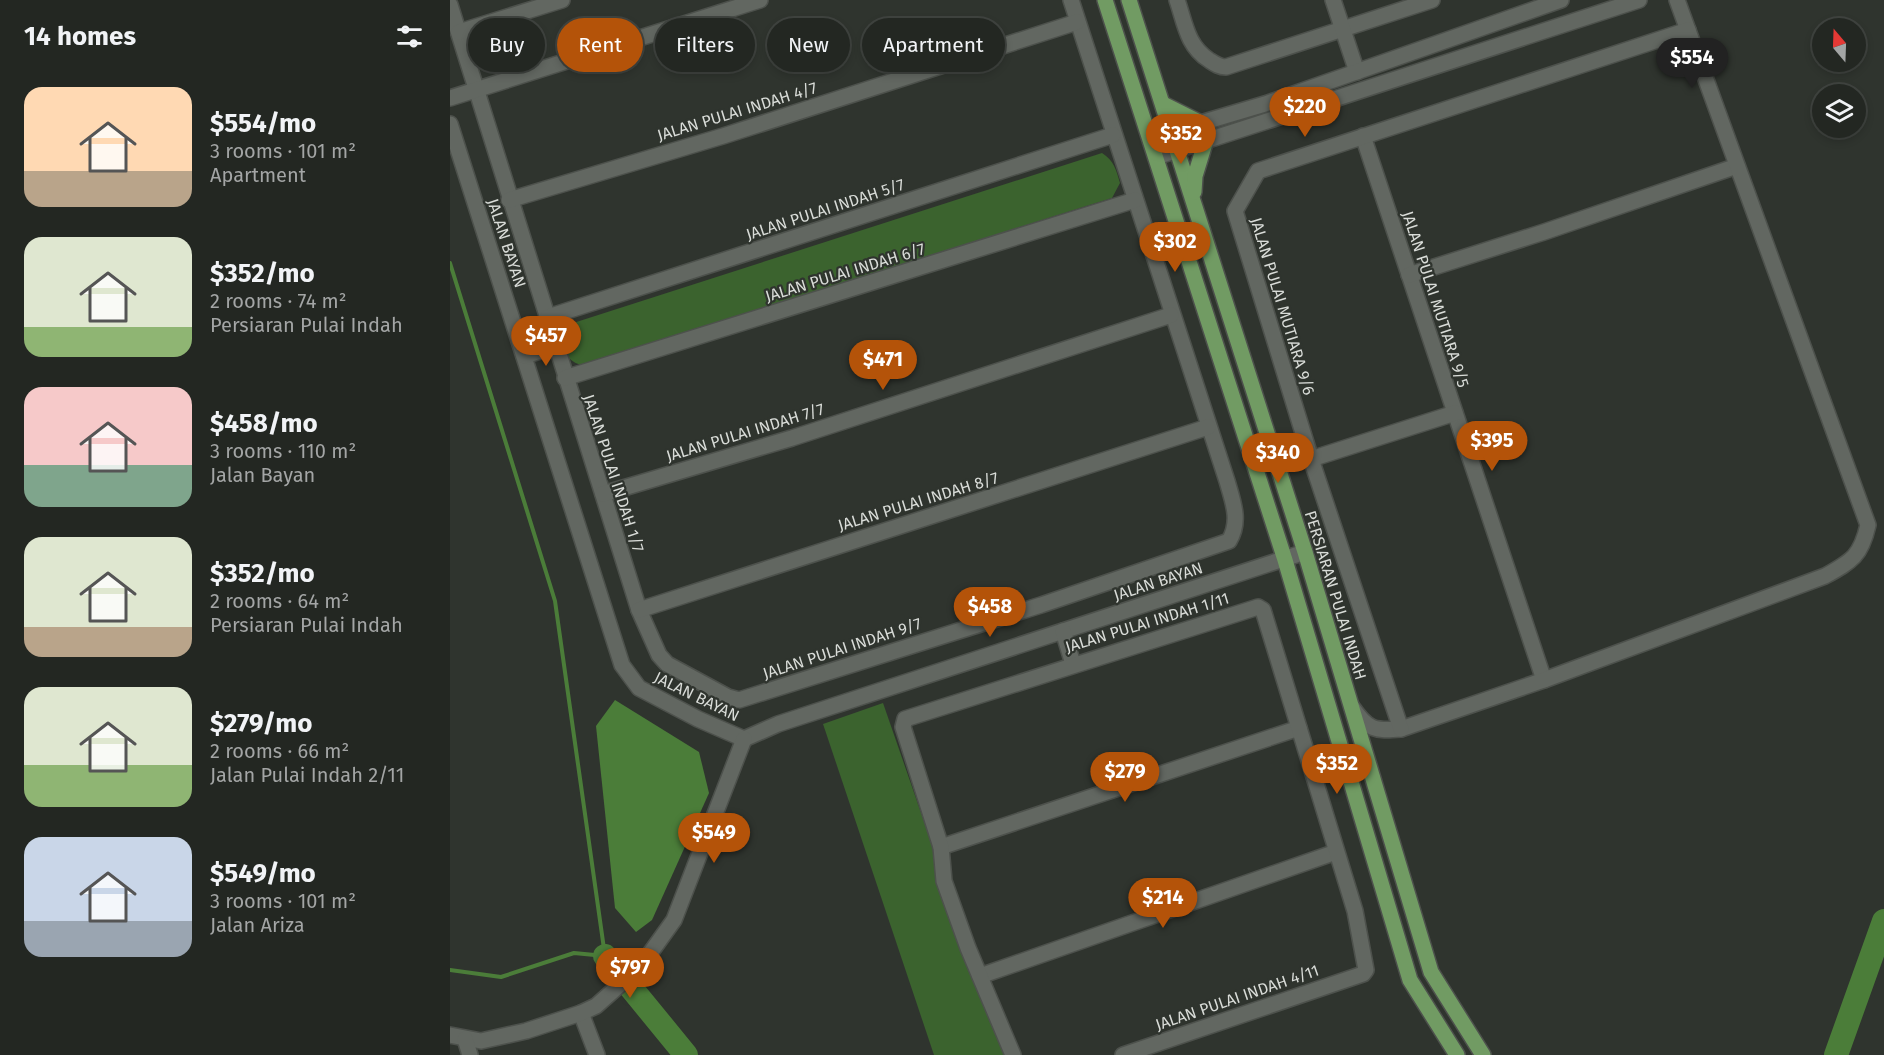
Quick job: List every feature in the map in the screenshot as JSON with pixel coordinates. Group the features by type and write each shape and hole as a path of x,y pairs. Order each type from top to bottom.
{"main road":[{"path":"1105,0 1285,560 1410,980 1456,1055"},
{"name":"PERSIARAN PULAI INDAH","path":"1129,0 1305,552 1431,972 1483,1055"},
{"path":"1163,104 1201,123"},
{"path":"1193,198 1196,176 1206,140"},
{"path":"1467,1030 1477,1055"}],"street":[{"path":"459,32 562,0"},
{"path":"450,98 760,0"},
{"path":"1071,0 1208,427"},
{"path":"1178,0 1191,42 1197,52 1221,67 1231,67 1432,0"},
{"path":"1334,0 1357,72"},
{"path":"1150,138 1265,104 1561,0"},
{"path":"1155,157 1461,60 1639,0"},
{"path":"1351,704 1367,725 1380,731 1401,729 1544,680 1825,576 1852,561 1864,545 1868,525 1677,0"},
{"name":"JALAN PULAI INDAH 1/7","path":"450,5 509,200 548,317 565,378 639,610 659,655 667,664 728,697 739,700"},
{"name":"JALAN PULAI INDAH 4/7","path":"509,200 723,136 1077,22"},
{"path":"1364,136 1688,30"},
{"name":"JALAN BAYAN","path":"450,124 622,665 639,688 698,718 744,739 778,724 1305,552"},
{"name":"JALAN PULAI INDAH 5/7","path":"548,317 1113,135"},
{"name":"JALAN PULAI MUTIARA 9/6","path":"1364,136 1258,171 1235,212 1311,459 1401,729"},
{"name":"JALAN PULAI MUTIARA 9/5","path":"1364,136 1544,680"},
{"path":"1409,274 1553,229 1737,166"},
{"name":"JALAN PULAI INDAH 6/7","path":"565,378 1135,200"},
{"name":"JALAN PULAI INDAH 7/7","path":"603,494 792,438 1171,315"},
{"path":"524,356 556,346"},
{"path":"1311,459 1455,413"},
{"name":"JALAN PULAI INDAH 9/7","path":"739,700 1041,605 1229,541 1235,531 1235,511 1208,427"},
{"name":"JALAN PULAI INDAH 8/7","path":"639,610 1208,427"},
{"name":"JALAN PULAI INDAH 1/11","path":"941,847 903,727 905,719 1254,607 1263,610 1299,728"},
{"path":"1063,631 1074,664"},
{"path":"980,976 1336,852 1299,728 941,847 944,881 980,976 1013,1055"},
{"path":"458,1037 481,1041 514,1034 581,1013 596,1006 641,966 674,920 744,739"},
{"name":"JALAN PULAI INDAH 4/11","path":"1123,1055 1363,974 1366,966 1355,912 1336,852"},
{"path":"581,1013 597,1055"},
{"path":"458,1037 470,1055"}],"shaded area":[{"path":"1102,153 1114,166 1120,183 1112,198 583,365 577,364 568,357 563,348 560,330 567,325"},
{"path":"615,700 699,752 709,793 652,920 636,932 615,908 596,726"},
{"path":"883,703 1005,1055 934,1055 823,724"}],"waterway":[{"path":"450,263 555,601 605,956 574,953 501,977 450,970"},
{"path":"1836,1055 1884,921"},
{"path":"605,956 686,1055"}]}
